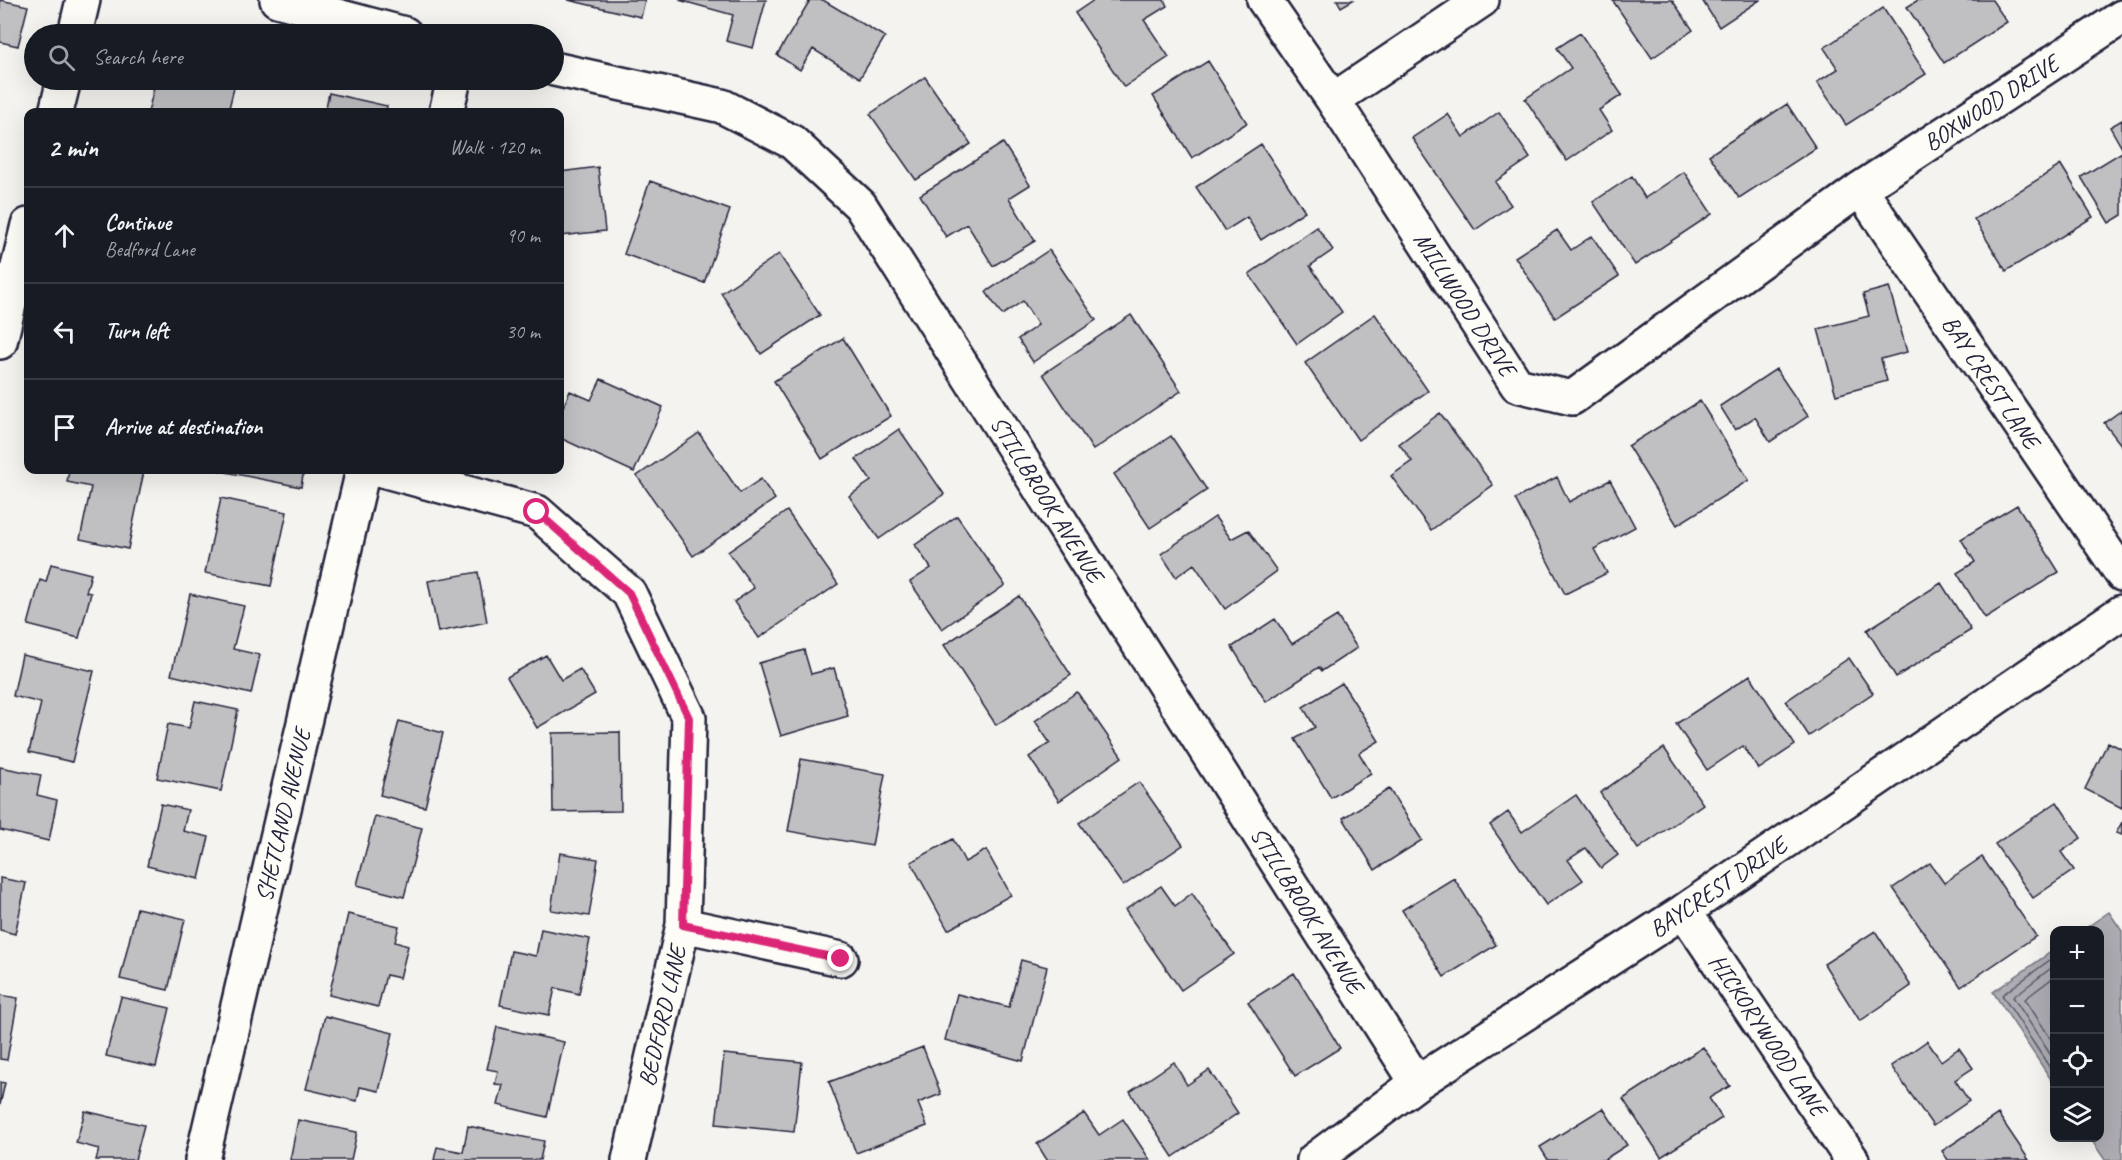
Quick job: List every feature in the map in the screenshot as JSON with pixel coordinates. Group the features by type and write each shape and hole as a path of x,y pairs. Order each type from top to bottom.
{"street":[{"path":"77,24 83,0"},
{"path":"277,0 367,24"},
{"name":"MILLWOOD DRIVE","path":"1264,0 1333,100 1517,385 1572,398 1860,189"},
{"path":"1333,100 1482,0"},
{"name":"BOXWOOD DRIVE","path":"1860,189 2122,17"},
{"name":"STILLBROOK AVENUE","path":"564,71 722,106 792,142 860,205 1417,1083"},
{"path":"57,108 62,90"},
{"path":"447,108 452,90"},
{"name":"BAY CREST LANE","path":"1860,189 2122,574"},
{"path":"0,342 24,242"},
{"name":"SHETLAND AVENUE","path":"202,1160 362,474"},
{"name":"BEDFORD LANE","path":"397,474 537,512 629,593 689,718 683,925 629,1160"},
{"name":"BAYCREST DRIVE","path":"1314,1160 1417,1083 1684,911 2122,612"},
{"name":"HICKORYWOOD LANE","path":"1684,911 1852,1160"},
{"path":"683,925 841,959"}],"water":[{"path":"2109,912 2122,931 2122,1160 2105,1160 2093,1142 2104,1142 2104,926 2089,926"},
{"path":"2050,953 2050,1078 1993,992"}],"building":[{"path":"0,0 28,6 18,46 0,42"},
{"path":"568,0 645,0 641,17"},
{"path":"679,0 766,0 753,48 726,41 733,15"},
{"path":"810,0 823,0 885,37 860,78 813,49 800,70 777,55"},
{"path":"1094,0 1164,0 1167,6 1144,20 1169,57 1124,87 1075,13"},
{"path":"1337,0 1353,0 1341,7"},
{"path":"1672,0 1693,30 1652,58 1613,1"},
{"path":"1702,0 1760,0 1719,27"},
{"path":"1918,0 1992,0 2007,22 1944,63 1907,7"},
{"path":"1883,8 1926,74 1846,125 1817,82 1838,69 1824,48"},
{"path":"1580,33 1622,95 1599,110 1612,130 1567,161 1525,99 1571,68 1557,48"},
{"path":"1208,61 1247,123 1192,158 1153,96"},
{"path":"925,77 971,144 916,180 870,114"},
{"path":"154,90 234,90 229,108 149,108"},
{"path":"329,93 387,106 387,108 326,108"},
{"path":"1787,104 1816,148 1739,198 1709,155"},
{"path":"1499,112 1530,158 1495,182 1511,205 1475,230 1412,138 1448,114 1463,137"},
{"path":"2122,120 2122,148 2110,127"},
{"path":"1003,143 1030,185 1009,198 1035,241 993,266 967,224 946,237 920,195"},
{"path":"1261,144 1305,211 1261,240 1247,217 1225,231 1196,187"},
{"path":"2122,152 2122,215 2109,223 2081,177"},
{"path":"2061,165 2093,217 2006,271 1974,219"},
{"path":"598,167 605,231 564,236 564,171"},
{"path":"1684,172 1712,214 1635,265 1593,202 1632,176 1645,198"},
{"path":"650,181 730,210 704,283 624,254"},
{"path":"1317,227 1333,250 1310,266 1342,312 1297,344 1249,274"},
{"path":"1557,230 1571,250 1592,236 1619,276 1555,318 1515,257"},
{"path":"1049,250 1096,320 1033,362 1018,339 1038,325 1023,301 1002,315 986,292"},
{"path":"779,254 820,315 761,354 721,293"},
{"path":"1889,287 1907,352 1881,359 1887,381 1836,395 1818,329 1869,316 1863,294"},
{"path":"1375,314 1428,391 1358,440 1305,363"},
{"path":"1131,315 1181,391 1093,450 1043,374"},
{"path":"843,338 891,416 822,459 774,381"},
{"path":"1776,369 1808,416 1770,442 1755,417 1735,430 1720,406"},
{"path":"601,379 663,407 634,472 564,440 564,405 570,391 591,400"},
{"path":"1700,401 1749,480 1677,525 1628,446"},
{"path":"2122,410 2122,446 2104,423"},
{"path":"1440,413 1493,485 1431,530 1391,476 1412,461 1399,444"},
{"path":"899,429 944,494 879,539 849,496 871,481 856,459"},
{"path":"699,433 740,493 761,479 775,499 693,556 637,476"},
{"path":"1171,436 1207,490 1150,528 1114,474"},
{"path":"68,474 143,474 128,549 80,539 91,487 67,482"},
{"path":"236,474 303,474 301,487"},
{"path":"1557,477 1569,502 1610,480 1635,527 1594,549 1607,573 1565,594 1515,499"},
{"path":"221,498 287,512 271,586 205,573"},
{"path":"2017,505 2059,572 1985,618 1957,573 1975,562 1961,539"},
{"path":"787,511 838,584 759,638 734,602 754,588 728,552"},
{"path":"957,516 1005,585 942,629 910,582 931,568 915,545"},
{"path":"1215,517 1231,539 1248,530 1277,571 1225,609 1194,564 1176,577 1161,554"},
{"path":"51,564 91,574 86,592 91,593 79,638 28,625 40,580 46,582"},
{"path":"478,572 487,622 438,632 428,581"},
{"path":"1941,583 1971,630 1896,677 1867,630"},
{"path":"190,594 244,606 233,649 260,655 251,694 171,675"},
{"path":"1019,596 1071,675 996,725 944,645"},
{"path":"1337,616 1357,648 1322,671 1319,667 1266,702 1232,647 1275,619 1292,644"},
{"path":"804,650 811,674 834,668 848,716 781,736 759,663"},
{"path":"22,655 94,671 72,762 29,752 41,703 13,696"},
{"path":"546,655 561,680 580,669 595,694 537,728 507,677"},
{"path":"1849,658 1873,693 1809,736 1786,701"},
{"path":"1750,675 1795,745 1759,769 1743,746 1707,770 1676,724"},
{"path":"1342,683 1379,741 1359,753 1371,773 1331,798 1295,739 1315,727 1303,707"},
{"path":"1077,692 1122,757 1059,801 1029,757 1050,743 1035,721"},
{"path":"195,701 238,710 221,791 157,778 168,724 189,728"},
{"path":"399,721 443,733 425,807 380,795"},
{"path":"620,732 621,811 553,812 552,733"},
{"path":"2108,742 2122,749 2122,808 2085,789"},
{"path":"1664,748 1703,804 1638,849 1600,793"},
{"path":"801,759 885,774 872,846 788,831"},
{"path":"0,767 41,775 37,795 57,800 49,841 0,830"},
{"path":"1139,782 1183,845 1123,886 1079,823"},
{"path":"1389,789 1422,840 1375,870 1343,818"},
{"path":"1576,795 1618,855 1601,868 1586,848 1568,860 1583,880 1546,905 1490,825 1508,812 1522,832"},
{"path":"2057,802 2081,838 2061,852 2074,870 2033,898 1995,844"},
{"path":"161,804 188,810 183,831 209,837 199,879 147,866"},
{"path":"375,816 422,828 404,897 357,885"},
{"path":"2122,822 2122,835 2116,833"},
{"path":"953,839 965,862 986,850 1011,895 948,930 911,862"},
{"path":"560,853 598,859 589,916 551,910"},
{"path":"1982,857 2036,936 1961,987 1893,888 1930,863 1944,883"},
{"path":"0,878 26,883 15,934 0,930"},
{"path":"1454,878 1496,945 1444,977 1402,910"},
{"path":"1161,886 1175,906 1192,893 1234,954 1181,990 1125,910"},
{"path":"137,908 185,919 168,990 120,979"},
{"path":"348,914 399,926 395,942 408,946 400,978 386,975 378,1007 329,995"},
{"path":"541,929 590,939 579,994 555,988 549,1015 500,1005 511,951 536,956"},
{"path":"1875,931 1911,986 1860,1021 1824,964"},
{"path":"1021,960 1047,967 1023,1061 945,1040 957,994 1009,1007"},
{"path":"1294,973 1340,1048 1295,1076 1248,1002"},
{"path":"0,995 18,998 7,1060 0,1059"},
{"path":"121,997 170,1008 156,1067 106,1056"},
{"path":"325,1016 393,1033 379,1091 360,1087 357,1101 306,1089"},
{"path":"497,1027 564,1042 547,1117 498,1105 503,1085 495,1084 498,1071 487,1069"},
{"path":"1927,1041 1941,1061 1959,1048 1973,1068 1955,1080 1969,1101 1933,1126 1891,1066"},
{"path":"923,1047 941,1094 918,1103 927,1126 856,1153 829,1082"},
{"path":"1703,1047 1730,1086 1709,1098 1722,1118 1661,1157 1623,1099"},
{"path":"724,1054 802,1062 794,1132 716,1124"},
{"path":"1174,1062 1187,1085 1209,1070 1238,1113 1173,1157 1130,1092"},
{"path":"0,1082 5,1083 0,1105"},
{"path":"1603,1108 1627,1145 1606,1160 1548,1160 1540,1147"},
{"path":"85,1111 144,1125 135,1160 96,1160 99,1149 76,1143"},
{"path":"1084,1113 1099,1135 1123,1119 1150,1160 1047,1160 1037,1144"},
{"path":"1998,1114 2029,1160 1948,1160 1942,1151"},
{"path":"298,1120 357,1132 351,1160 290,1160"},
{"path":"468,1126 544,1141 540,1160 434,1160 437,1147 463,1152"}],"route":[{"path":"537,512 629,593 689,718 683,925 841,959"}]}
